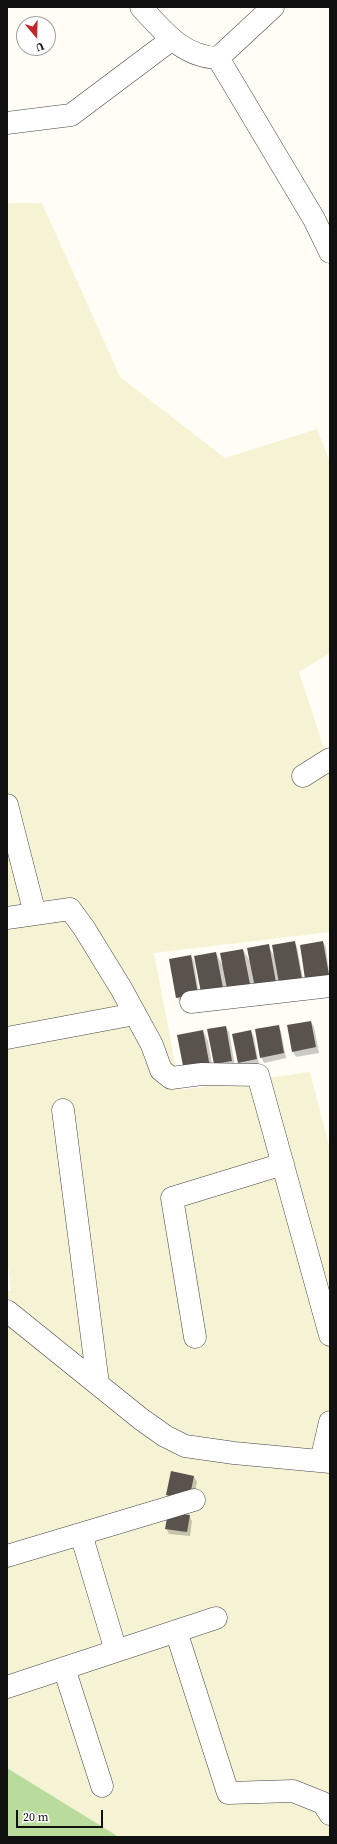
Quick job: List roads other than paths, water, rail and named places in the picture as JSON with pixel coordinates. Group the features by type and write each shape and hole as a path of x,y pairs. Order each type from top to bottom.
{"street":[{"path":"141,7 172,40 205,58 218,58 272,7"},
{"path":"7,123 71,115 172,40"},
{"path":"218,58 314,219 330,252"},
{"path":"303,776 330,760"},
{"path":"7,805 35,914"},
{"path":"7,918 70,909 106,962 152,1045 161,1070 171,1078 202,1074 258,1075 330,1335"},
{"path":"191,1002 330,986"},
{"path":"7,1038 135,1014"},
{"path":"63,1110 98,1384"},
{"path":"195,1337 172,1198 283,1164"},
{"path":"7,1311 159,1432 185,1446 234,1454 325,1462 330,1422"},
{"path":"7,1556 194,1500"},
{"path":"80,1534 116,1651"},
{"path":"7,1687 216,1618"},
{"path":"176,1631 228,1793 293,1791 323,1803 330,1814"},
{"path":"64,1668 102,1786"}]}
